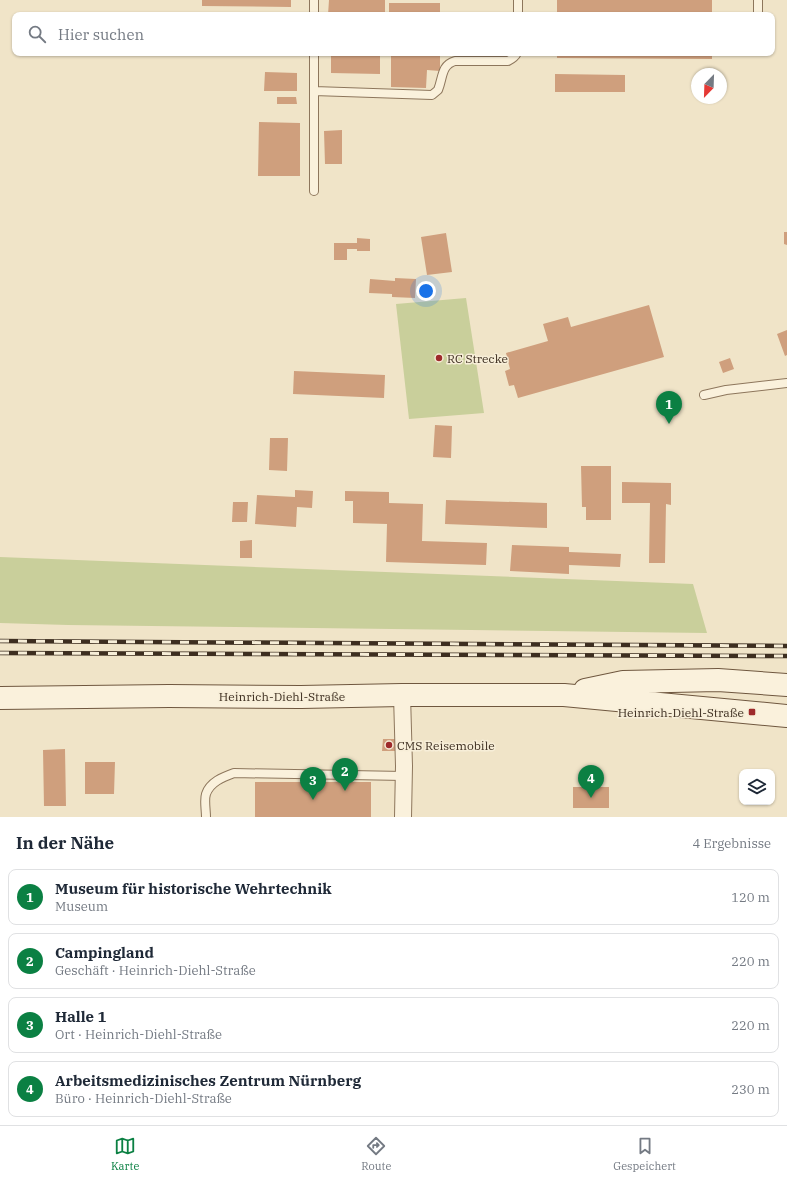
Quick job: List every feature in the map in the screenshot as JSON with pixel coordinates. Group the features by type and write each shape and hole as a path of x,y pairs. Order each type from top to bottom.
{"main road":[{"path":"564,694 623,682 718,680 787,684"},
{"path":"564,694 787,716"},
{"name":"Heinrich-Diehl-Straße","path":"0,698 564,694"}],"street":[{"path":"402,695 404,817"}],"lane":[{"path":"314,0 314,12"},
{"path":"518,0 518,12"},
{"path":"758,0 758,12"},
{"path":"314,56 314,191"},
{"path":"314,91 432,94 438,90 444,69 450,62 508,60 512,59 514,56"},
{"path":"704,395 726,390 787,383"},
{"path":"206,817 206,794 211,785 223,777 234,773 404,776"}],"green space":[{"name":"RC Strecke","path":"466,298 484,413 409,419 396,304"},
{"path":"0,557 693,584 707,633 0,623"}],"building":[{"path":"202,0 291,0 291,7 202,6"},
{"path":"329,0 385,0 385,12 328,12"},
{"path":"557,0 712,0 712,12 557,12"},
{"path":"389,3 440,3 440,12 389,12"},
{"path":"331,56 380,56 380,74 331,73"},
{"path":"391,56 440,56 440,71 427,70 426,88 391,87"},
{"path":"557,56 712,56 712,59 557,58"},
{"path":"265,72 297,73 297,91 264,91"},
{"path":"555,74 625,75 625,92 555,92"},
{"path":"277,97 296,97 297,104 277,104"},
{"path":"259,122 300,123 300,176 258,176"},
{"path":"342,130 342,164 325,164 324,131"},
{"path":"784,232 787,232 787,245 784,244"},
{"path":"446,233 452,272 427,275 421,237"},
{"path":"357,238 370,239 370,251 347,249 347,260 334,260 334,243 357,243"},
{"path":"395,278 416,279 415,298 392,297 392,294 369,293 370,279 395,281"},
{"path":"649,305 664,357 518,398 514,385 509,386 505,371 510,369 506,353 548,341 543,324 568,317 571,327"},
{"path":"787,330 787,355 785,356 777,334"},
{"path":"730,358 734,369 723,373 719,362"},
{"path":"294,371 385,375 384,398 293,394"},
{"path":"435,425 452,426 451,458 433,457"},
{"path":"270,438 288,438 287,471 269,470"},
{"path":"581,466 611,466 611,520 586,520 586,507 582,507"},
{"path":"622,482 671,483 671,505 666,504 665,563 649,563 650,503 622,503"},
{"path":"295,490 313,491 312,508 297,507 296,527 255,524 257,495 295,497"},
{"path":"345,491 389,492 389,503 423,504 422,541 487,543 486,565 386,562 387,524 353,523 353,501 345,501"},
{"path":"446,500 547,503 547,528 445,524"},
{"path":"233,502 248,502 247,522 232,522"},
{"path":"252,540 252,558 240,558 240,541"},
{"path":"512,545 569,547 569,552 621,554 620,567 569,565 569,574 510,571"},
{"path":"383,739 395,739 395,751 382,751"},
{"path":"65,749 66,806 44,806 43,750"},
{"path":"85,762 115,762 114,794 85,794"},
{"path":"255,782 371,782 371,817 255,817"},
{"path":"573,787 609,787 609,808 573,808"}],"railway":[{"path":"0,641 787,646"},
{"path":"0,653 787,656"}],"place":[{"name":"RC Strecke","path":"439,358"},
{"name":"Museum für historische Wehrtechnik","path":"669,424"},
{"name":"Heinrich-Diehl-Straße","path":"752,712"},
{"name":"CMS Reisemobile","path":"389,745"},
{"name":"Campingland","path":"345,791"},
{"name":"Arbeitsmedizinisches Zentrum Nürnberg","path":"591,798"},
{"name":"Halle 1","path":"313,800"}]}
